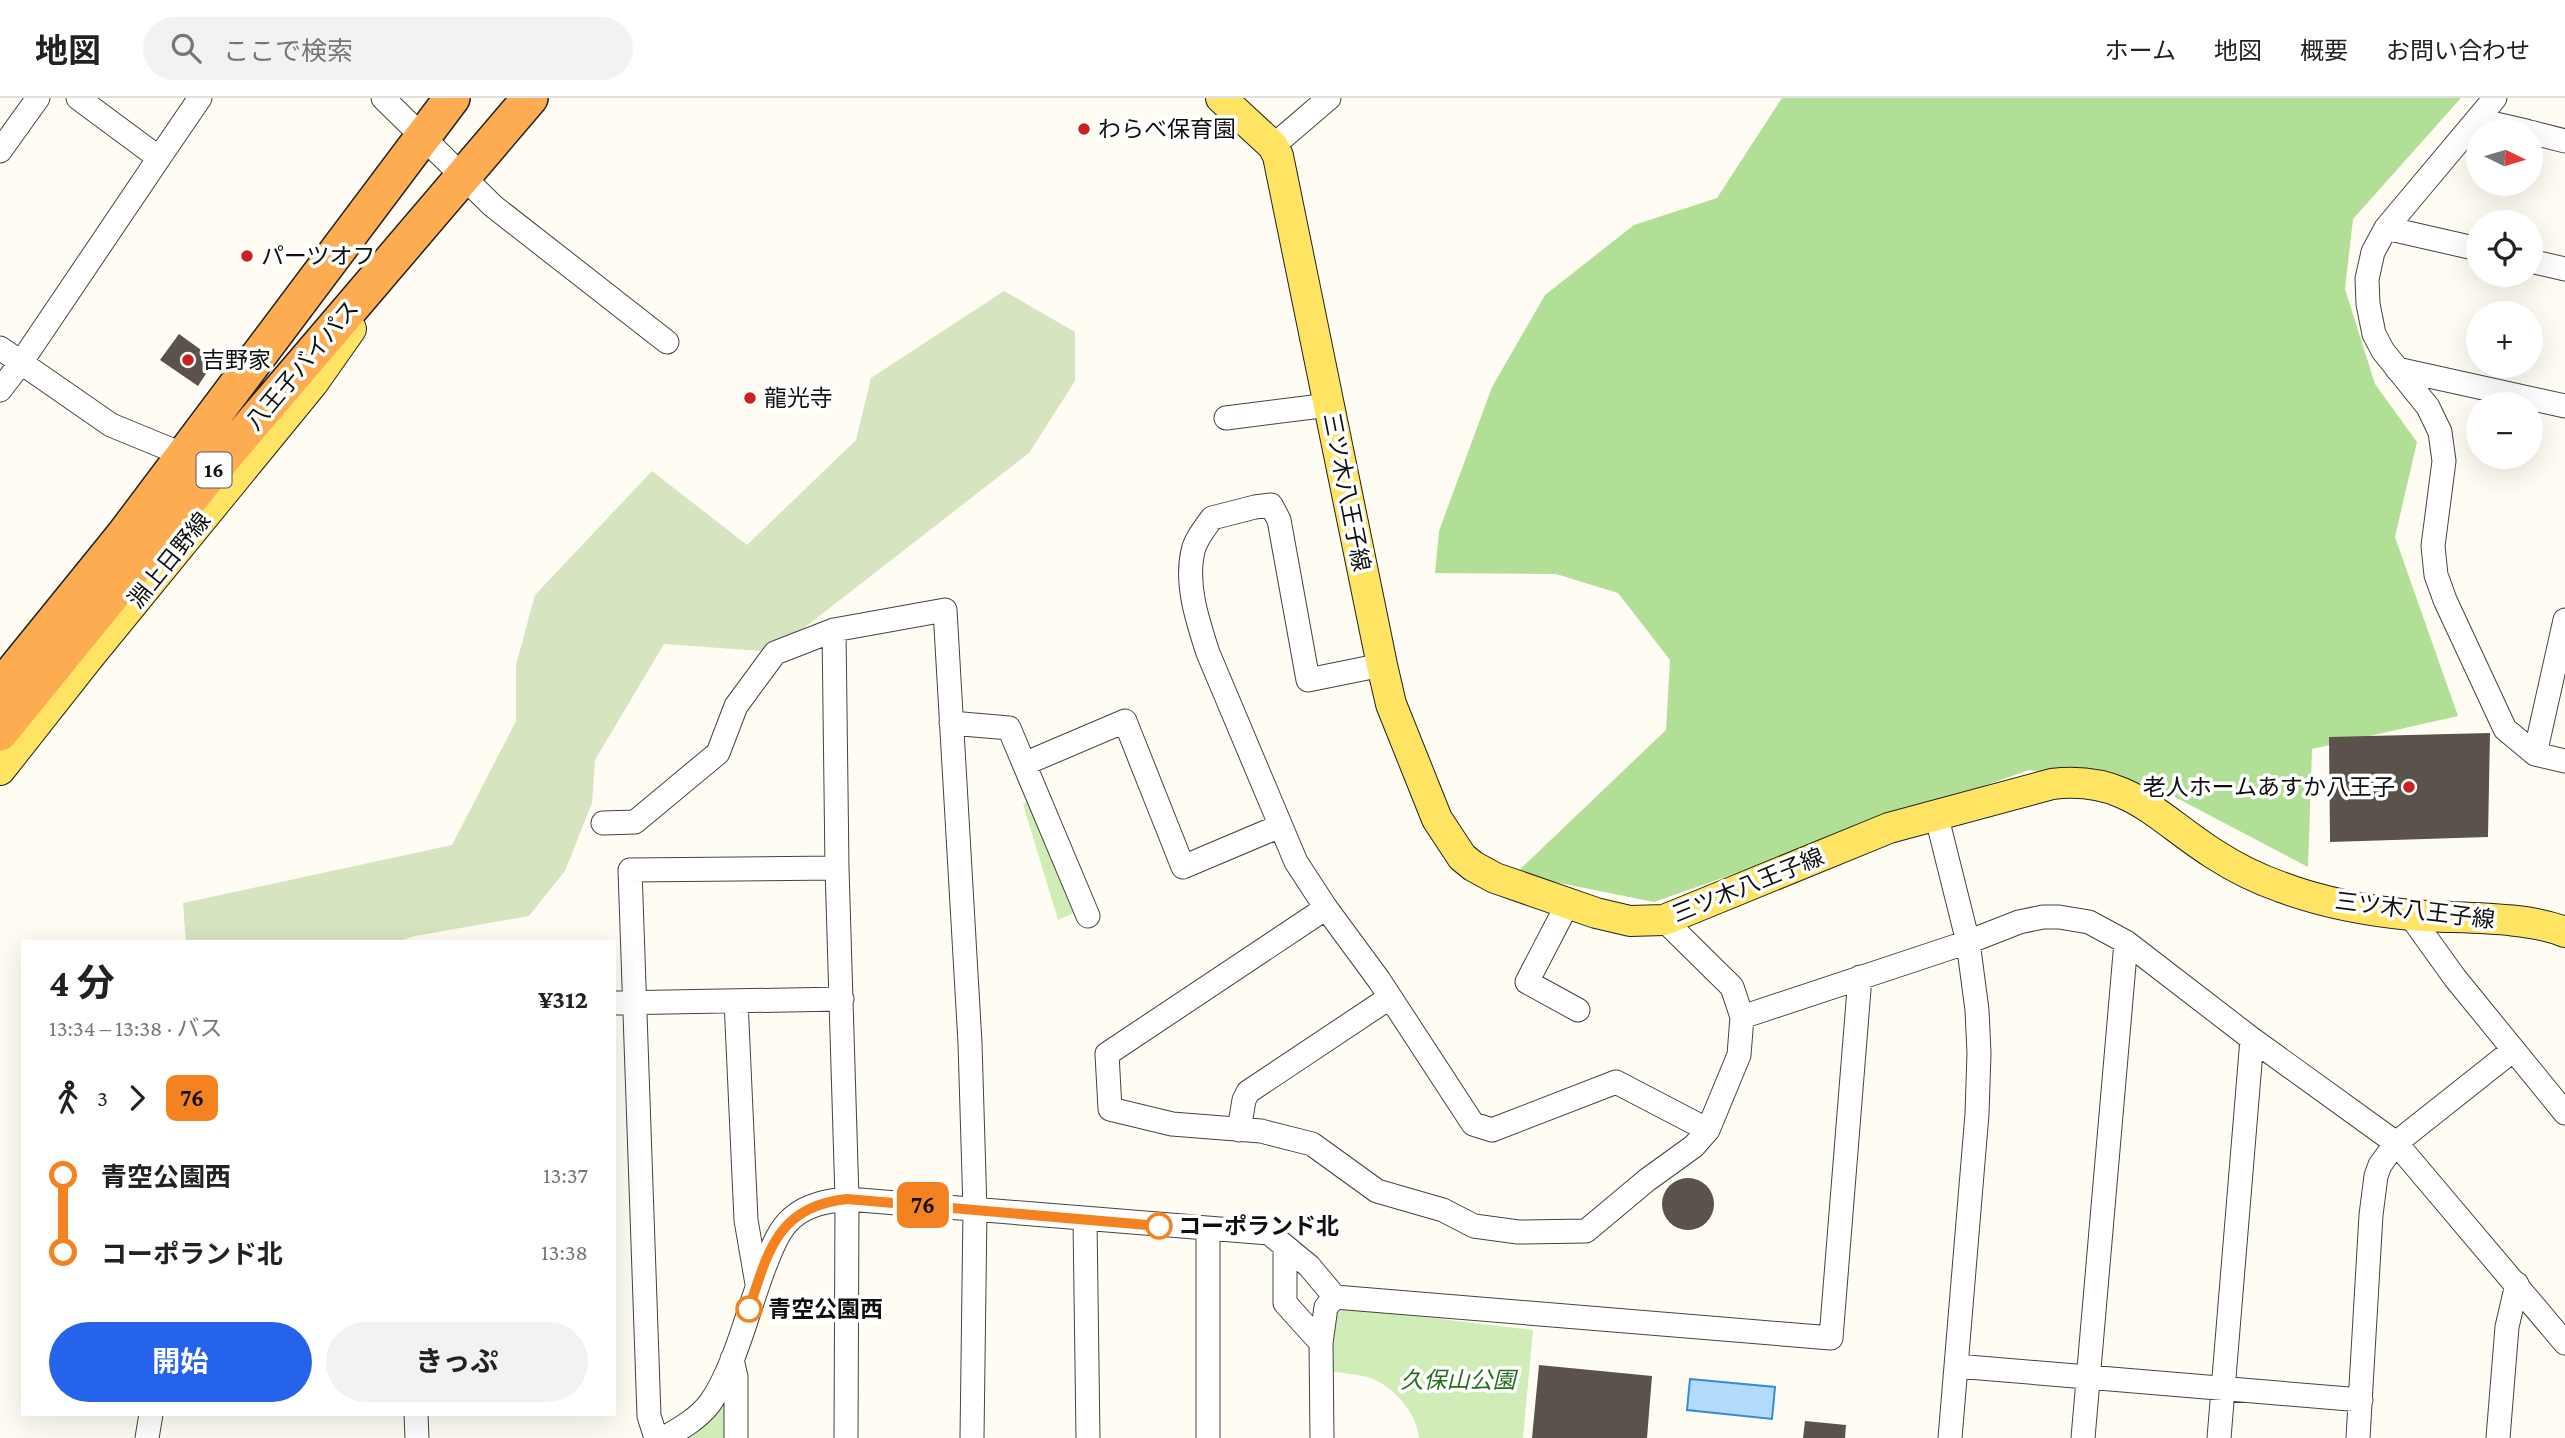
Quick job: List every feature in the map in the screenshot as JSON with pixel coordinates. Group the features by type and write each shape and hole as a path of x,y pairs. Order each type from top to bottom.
{"highway":[{"name":"八王子バイパス","path":"0,688 124,535 452,98"},
{"name":"八王子バイパス","path":"0,733 223,458 530,98"}],"main road":[{"path":"425,137 461,98"},
{"path":"1221,98 1273,146"},
{"name":"三ツ木八王子線","path":"1273,146 1278,156 1391,704 1413,765 1437,819 1452,845 1473,866 1495,878 1630,921 1664,920 1889,828 2052,784 2078,783 2104,787 2148,806 2213,853 2279,887 2333,902 2409,915 2512,922 2556,928 2565,932"},
{"name":"淵上日野線","path":"0,770 313,383 432,211"}],"street":[{"path":"0,151 38,98"},
{"path":"78,98 159,158"},
{"path":"0,390 200,98"},
{"path":"383,98 493,206 667,342"},
{"path":"1273,146 1329,98"},
{"path":"2479,119 2495,98"},
{"path":"2466,134 2386,228 2373,252 2367,279 2368,304 2374,334 2397,369 2428,407 2440,432 2444,461 2432,545 2435,575 2505,729 2535,754 2565,761"},
{"path":"2543,136 2565,141"},
{"path":"2386,228 2466,246"},
{"path":"2543,264 2565,269"},
{"path":"0,348 111,425 184,455"},
{"path":"2397,369 2565,406"},
{"path":"1226,418 1329,405"},
{"path":"1382,665 1308,680 1279,520 1271,505 1212,518 1193,549 1190,570 1198,625 1280,826 1296,862 1473,1125 1492,1130 1616,1082 1708,1130"},
{"path":"603,823 635,822 718,753 736,706 775,653 834,630 945,610 970,1043 975,1210 972,1438"},
{"path":"2535,754 2565,620"},
{"path":"834,630 837,868 847,1199 846,1438"},
{"path":"1024,764 1125,721 1183,867 1280,826"},
{"path":"951,723 1009,728 1088,916"},
{"path":"1937,814 1968,942 1978,1010 1977,1114 1950,1438"},
{"path":"656,1438 649,1416 624,1002 630,870 837,868"},
{"path":"1568,903 1527,982 1578,1010"},
{"path":"1326,908 1107,1054 1110,1109 1172,1124 1261,1132 1312,1144 1377,1191 1443,1210 1474,1226 1518,1232 1586,1231 1647,1180 1694,1146 1708,1130 1740,1055 1742,1017 1732,988 1664,920"},
{"path":"2409,915 2512,1051 2565,1113"},
{"path":"1742,1017 1968,942 2020,922 2043,917 2089,922 2126,942 2252,1039 2396,1143 2565,1343"},
{"path":"2084,1438 2126,942"},
{"path":"664,1438 685,1426 710,1404 732,1359 774,1242 792,1218 827,1201 847,1199 1269,1233 1309,1266 1335,1297 1441,1308 1831,1338 1860,976"},
{"path":"1239,1130 1248,1092 1389,998"},
{"path":"624,1002 842,999"},
{"path":"736,1001 746,1220 757,1284"},
{"path":"2219,1438 2252,1039"},
{"path":"2358,1438 2374,1185 2380,1165 2396,1143 2512,1051"},
{"path":"1086,1220 1088,1438"},
{"path":"1208,1230 1208,1438"},
{"path":"1285,1248 1285,1303 1321,1343"},
{"path":"2498,1438 2507,1327 2517,1284"},
{"path":"1322,1438 1321,1343 1326,1307 1335,1297"},
{"path":"732,1359 736,1377 736,1438"},
{"path":"1956,1366 2361,1400"},
{"path":"147,1438 151,1416"},
{"path":"416,1416 417,1438"}],"green space":[{"path":"1782,98 2461,98 2353,219 2345,289 2375,384 2417,442 2395,537 2458,716 2312,749 2308,867 2154,786 2029,770 1654,902 1515,874 1666,730 1670,660 1618,593 1556,574 1435,573 1439,531 1492,387 1545,295 1634,225 1717,198"},
{"path":"1004,291 1075,332 1075,381 1029,453 773,652 664,644 595,760 592,803 565,871 529,916 402,940 186,940 183,903 452,845 516,721 516,665 535,595 652,471 747,545 856,440 871,378"},
{"path":"1037,795 1085,908 1058,920 1023,804"},
{"name":"久保山公園","path":"1342,1307 1533,1330 1523,1438 1419,1438 1414,1419 1402,1401 1385,1386 1367,1377 1328,1371 1334,1313"},
{"path":"732,1359 736,1438 664,1438 685,1426"}],"water":[{"path":"1690,1379 1775,1387 1772,1419 1687,1410"}],"building":[{"name":"吉野家","path":"179,334 215,360 198,386 160,360"},
{"name":"老人ホームあすか八王子","path":"2490,733 2488,837 2330,842 2329,737"},
{"path":"1688,1178 1698,1180 1706,1186 1712,1194 1712,1214 1706,1222 1698,1228 1688,1230 1678,1228 1670,1222 1664,1214 1662,1204 1664,1194 1670,1186 1678,1180"},
{"path":"1539,1365 1652,1376 1647,1438 1532,1438"},
{"path":"1805,1421 1846,1425 1845,1438 1803,1438"}],"bus line":[{"name":"76","path":"749,1309 774,1242 792,1218 827,1201 847,1199 1159,1226"}],"place":[{"name":"わらべ保育園","path":"1084,129"},
{"name":"パーツオフ","path":"247,256"},
{"name":"吉野家","path":"188,360"},
{"name":"龍光寺","path":"750,398"},
{"name":"老人ホームあすか八王子","path":"2409,787"},
{"name":"コーポランド北","path":"1159,1226"},
{"name":"青空公園西","path":"749,1309"}]}
